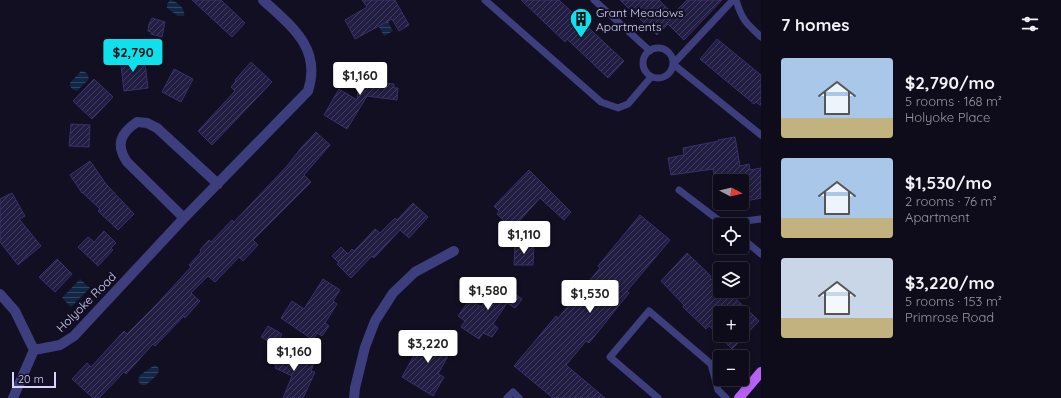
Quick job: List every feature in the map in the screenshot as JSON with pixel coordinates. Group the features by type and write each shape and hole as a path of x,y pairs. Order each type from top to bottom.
{"main road":[{"path":"739,398 761,372"}],"street":[{"name":"Holyoke Road","path":"34,350 60,345 74,336 184,218 308,91 311,60 303,40 296,31 263,0"},
{"path":"184,218 127,162 122,154 120,144 129,128 137,122 147,122 158,128 218,184"},
{"path":"354,398 365,347 375,321 393,293 415,272 454,252"},
{"path":"0,294 15,311 34,350 13,398"}],"lane":[{"path":"485,0 601,102 618,108 628,104 651,77"},
{"path":"594,0 650,51"},
{"path":"733,0 673,64 668,74 663,78 651,77 643,68 644,57 650,51 658,48 664,49 669,53 673,64 761,136"},
{"path":"736,0 742,18 761,36"},
{"path":"679,190 716,218"},
{"path":"749,221 761,219"},
{"path":"749,244 761,254"},
{"path":"658,398 610,357 649,311 711,364 718,390 726,398"},
{"path":"507,398 513,392 519,398"}],"water":[{"path":"170,0 180,6 184,11 184,16 178,16 167,8 167,4"},
{"path":"383,12 393,31 384,36 374,18"},
{"path":"81,71 87,73 89,79 77,91 72,89 70,83"},
{"path":"80,279 90,288 71,307 62,298"},
{"path":"155,365 158,367 158,373 146,385 141,385 138,381 140,375"}],"building":[{"path":"192,0 221,0 245,23 232,37"},
{"path":"362,0 395,0 409,25 399,31 392,19 355,39 345,20 367,7"},
{"name":"Grant Meadows Apartments","path":"521,0 559,0 624,61 608,78 567,39 565,42"},
{"name":"Grant Meadows Apartments","path":"620,0 659,0 673,14 687,0 722,0 684,40 668,24 657,35 641,25 644,23"},
{"path":"152,18 165,22 162,37 151,34 151,32 148,31"},
{"name":"Grant Meadows Apartments","path":"717,39 761,75 761,106 756,102 754,104 700,59"},
{"path":"138,55 140,64 145,63 148,88 124,91 120,57"},
{"path":"251,62 272,82 212,145 198,131 235,91 231,87 236,81 235,80"},
{"path":"361,64 380,67 378,79 386,80 385,83 394,84 394,88 398,88 397,100 367,96 347,129 324,115 339,89 357,100"},
{"path":"174,69 193,79 181,102 162,92"},
{"path":"94,79 113,97 92,119 73,101"},
{"path":"71,124 90,125 89,147 69,146"},
{"path":"316,132 330,145 304,175 311,182 253,240 258,245 243,261 239,257 215,282 208,276 191,293 200,301 185,318 184,316 155,346 153,344 126,374 124,372 99,398 93,398 72,379 87,363 91,367 124,331 127,334 156,305 191,267 189,265 201,252 200,250 209,240 211,242 232,220 234,222 287,166"},
{"path":"735,137 740,166 749,164 750,170 761,168 761,198 749,200 749,174 714,174 713,169 671,175 668,158 684,155 683,148 719,141 718,140"},
{"path":"90,161 106,184 134,214 118,230 98,211 100,209 82,193 70,175"},
{"path":"529,170 571,212 564,220 540,198 512,229 497,214 499,211 494,206"},
{"path":"12,193 25,216 19,219 41,246 18,265 0,242 0,199"},
{"path":"413,203 428,217 409,238 400,230 374,258 372,256 351,278 337,264 339,263 332,256 341,247 348,254 352,249 354,251 375,229 380,233 395,218 397,220"},
{"path":"640,215 670,240 627,291 629,293 589,343 586,341 566,365 605,398 553,398 514,366 556,316 558,318 580,292 600,268 598,266"},
{"path":"104,231 116,243 111,248 113,250 98,266 78,247 88,237 94,242"},
{"path":"515,244 534,245 533,265 514,265"},
{"path":"687,253 711,276 710,278 713,281 713,298 735,298 744,306 713,306 713,330 709,326 706,329 683,307 684,305 661,281"},
{"path":"57,259 72,274 55,292 39,277"},
{"path":"323,279 340,290 333,301 337,304 325,323 329,326 322,336 317,333 313,340 281,318 292,301 304,309"},
{"path":"498,281 514,291 513,293 522,299 515,308 507,303 493,324 498,328 492,337 483,333 479,339 461,327 465,321 458,316 470,299 481,307"},
{"path":"749,311 759,321 749,331"},
{"path":"268,326 282,334 276,345 261,337"},
{"path":"427,332 453,347 438,374 444,377 433,396 402,377"},
{"path":"725,342 739,342 732,349"},
{"path":"276,346 314,363 311,371 315,372 303,398 283,398 292,376 275,368 276,365 269,362"}],"place":[{"name":"Grant Meadows Apartments","path":"581,38"}]}
